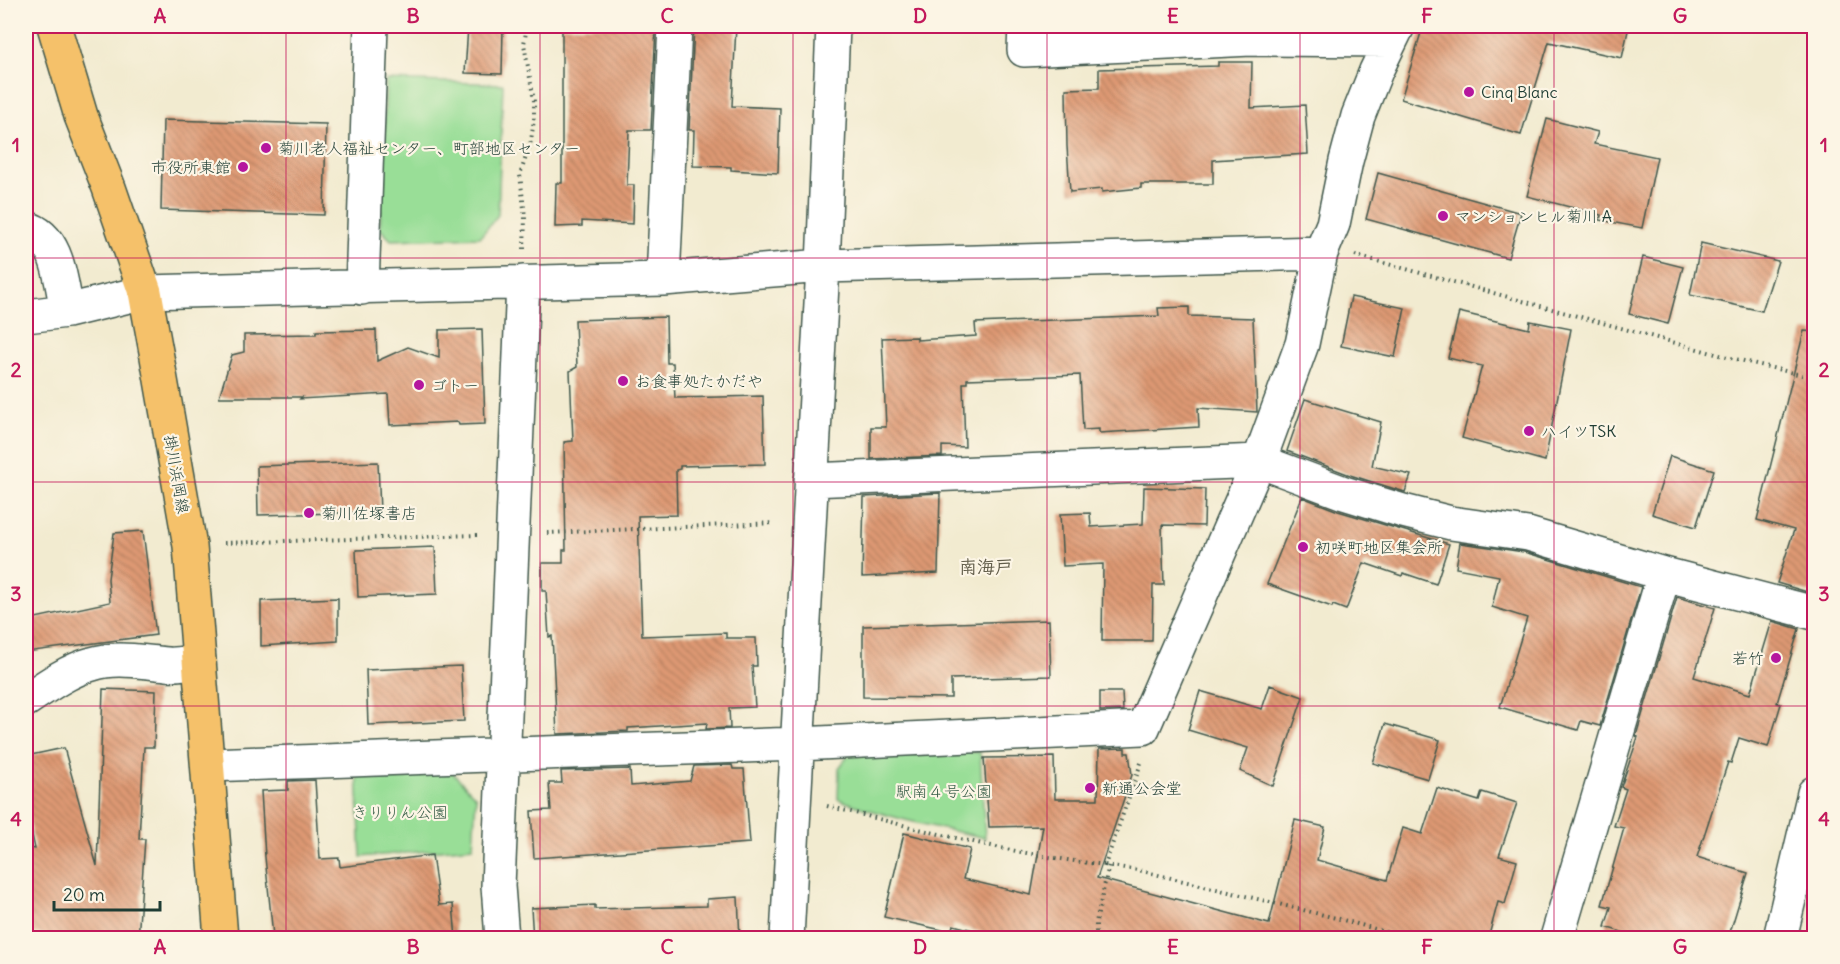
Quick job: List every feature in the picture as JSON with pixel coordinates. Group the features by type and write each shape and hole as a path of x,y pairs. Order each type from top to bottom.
{"main road":[{"name":"掛川浜岡線","path":"54,26 81,116 145,292 190,546 221,939"}],"street":[{"path":"362,288 371,26"},
{"path":"663,279 675,26"},
{"path":"787,939 823,266 833,26"},
{"path":"209,765 798,744 1143,728 1259,461 1302,344 1322,250 1333,224 1358,116 1394,33 1252,32 1024,50 1024,26"},
{"path":"26,228 40,234 50,244 67,311"},
{"path":"26,316 67,311 145,292 663,279 823,266 1322,250"},
{"path":"502,939 498,886 523,282"},
{"path":"811,480 1259,461 1344,493 1403,511 1451,524 1528,534 1664,574 1815,613"},
{"path":"1557,939 1664,574"},
{"path":"26,700 91,664 112,660 169,664 200,661"},
{"path":"1780,939 1815,793"}],"path":[{"path":"523,282 525,217 520,175 531,141 534,119 534,101 524,44 528,26"},
{"path":"1322,250 1815,378"},
{"path":"190,546 233,542 809,522"},
{"path":"1096,939 1096,922 1107,865 1146,747 1143,728"},
{"path":"795,797 971,842 1080,863 1138,870 1336,918 1407,939"}],"green space":[{"path":"386,80 503,84 498,215 480,237 391,240 380,229"},
{"name":"駅南４号公園","path":"980,752 985,838 929,826 838,799 839,768 848,756"},
{"name":"きりりん公園","path":"450,770 476,797 473,847 361,857 357,773"}],"building":[{"path":"468,26 503,27 502,74 465,73"},
{"path":"562,26 656,26 651,130 629,130 627,185 634,185 633,224 582,221 582,226 555,227 556,183 562,183"},
{"path":"694,26 736,26 732,106 780,108 778,173 731,170 731,167 693,166 694,130 689,130"},
{"path":"1423,26 1629,26 1622,58 1549,42 1521,135 1401,99"},
{"path":"1218,62 1252,62 1251,108 1305,105 1308,154 1213,160 1213,184 1141,184 1141,188 1070,192 1066,89 1099,88 1099,69 1218,66"},
{"path":"1547,119 1598,132 1594,144 1657,157 1642,228 1600,220 1601,215 1527,196"},
{"name":"市役所東館","path":"163,120 326,124 324,215 161,210"},
{"name":"マンションヒル菊川 A","path":"1378,173 1521,213 1508,258 1366,219"},
{"path":"1701,243 1778,261 1762,311 1690,295"},
{"path":"1643,257 1683,267 1668,324 1629,314"},
{"path":"1351,297 1405,308 1395,357 1341,346"},
{"path":"1189,307 1189,316 1253,318 1257,412 1198,408 1199,427 1099,433 1099,429 1083,430 1080,375 967,379 967,383 963,383 965,447 942,446 942,456 871,459 871,427 886,427 882,338 917,337 917,340 976,336 975,323 1159,316 1158,308"},
{"path":"1459,312 1529,329 1530,321 1571,329 1545,461 1462,438 1482,366 1448,358"},
{"path":"666,317 667,363 673,363 675,398 763,396 765,464 680,466 680,469 676,470 677,515 638,516 642,636 726,633 726,638 756,638 757,666 752,666 755,707 729,708 730,728 706,729 707,723 628,728 628,731 557,734 552,636 549,637 546,591 542,591 542,563 563,563 563,550 566,550 564,442 573,441 570,371 577,367 575,320"},
{"path":"482,329 485,424 459,425 458,422 390,425 388,394 300,399 302,397 219,397 232,355 244,352 244,335 376,330 377,361 408,347 439,358 439,330"},
{"path":"1804,331 1815,332 1815,581 1811,593 1777,583 1794,530 1757,520"},
{"path":"1305,399 1381,422 1372,466 1411,475 1405,492 1350,475 1287,451"},
{"path":"1670,456 1714,470 1696,527 1652,514"},
{"path":"378,462 380,512 258,515 257,466"},
{"path":"1144,487 1205,489 1204,526 1162,525 1164,585 1153,585 1152,641 1102,641 1103,564 1063,566 1060,514 1090,513 1091,527 1143,524"},
{"path":"940,493 938,573 862,577 864,497"},
{"path":"1302,497 1338,511 1449,544 1436,584 1403,573 1402,576 1364,563 1346,610 1267,584"},
{"path":"143,531 156,635 26,652 26,620 110,602 108,579 114,533"},
{"path":"1460,543 1524,552 1641,587 1600,726 1581,721 1578,730 1500,707 1527,618 1492,607 1499,576 1456,568"},
{"path":"435,547 437,594 358,597 356,550"},
{"path":"1677,597 1715,608 1694,677 1750,694 1772,621 1799,629 1777,703 1781,704 1768,747 1739,738 1731,763 1728,762 1697,857 1748,873 1728,939 1645,939 1605,927 1611,907 1602,905 1624,828 1614,826 1626,789 1621,787 1638,737 1636,736"},
{"path":"338,598 338,641 261,646 261,601"},
{"path":"1049,620 1051,676 951,679 951,698 863,697 863,626"},
{"path":"461,666 464,721 368,725 366,670"},
{"path":"1270,685 1303,697 1273,786 1240,771 1248,748 1188,730 1200,691 1262,709"},
{"path":"103,689 156,691 154,747 144,747 139,839 145,839 138,939 90,939 26,933 26,848 35,849 26,806 26,756 64,748 97,866"},
{"path":"1100,692 1122,692 1123,710 1100,711"},
{"path":"1385,724 1440,740 1428,779 1373,763"},
{"path":"1125,748 1125,753 1129,753 1132,775 1097,878 1269,924 1295,820 1325,827 1317,860 1387,880 1403,828 1422,834 1437,788 1479,801 1482,792 1517,803 1499,856 1517,861 1505,904 1498,902 1488,939 1009,939 953,925 951,932 884,917 904,833 970,849 963,879 1031,895 1043,826 989,827 984,758 1054,757 1055,799 1098,799 1099,749"},
{"path":"732,765 733,769 744,769 750,843 534,858 531,811 551,810 549,783 562,783 561,771 630,769 631,786 690,781 694,766"},
{"path":"315,780 320,859 339,858 340,867 432,855 439,905 453,904 456,939 282,939 281,935 273,936 261,791 288,790 288,781"},
{"path":"738,897 740,939 533,939 531,908 595,905 595,909 707,906 707,899"}],"place":[{"name":"Cinq Blanc","path":"1469,92"},
{"name":"菊川老人福祉センター、町部地区センター","path":"266,148"},
{"name":"市役所東館","path":"243,167"},
{"name":"マンションヒル菊川 A","path":"1443,216"},
{"name":"お食事処たかだや","path":"623,381"},
{"name":"ゴトー","path":"419,385"},
{"name":"ハイツTSK","path":"1529,431"},
{"name":"菊川佐塚書店","path":"309,513"},
{"name":"初咲町地区集会所","path":"1303,547"},
{"name":"若竹","path":"1776,658"},
{"name":"新通公会堂","path":"1090,788"}],"district":[{"name":"南海戸","path":"986,567"}]}
